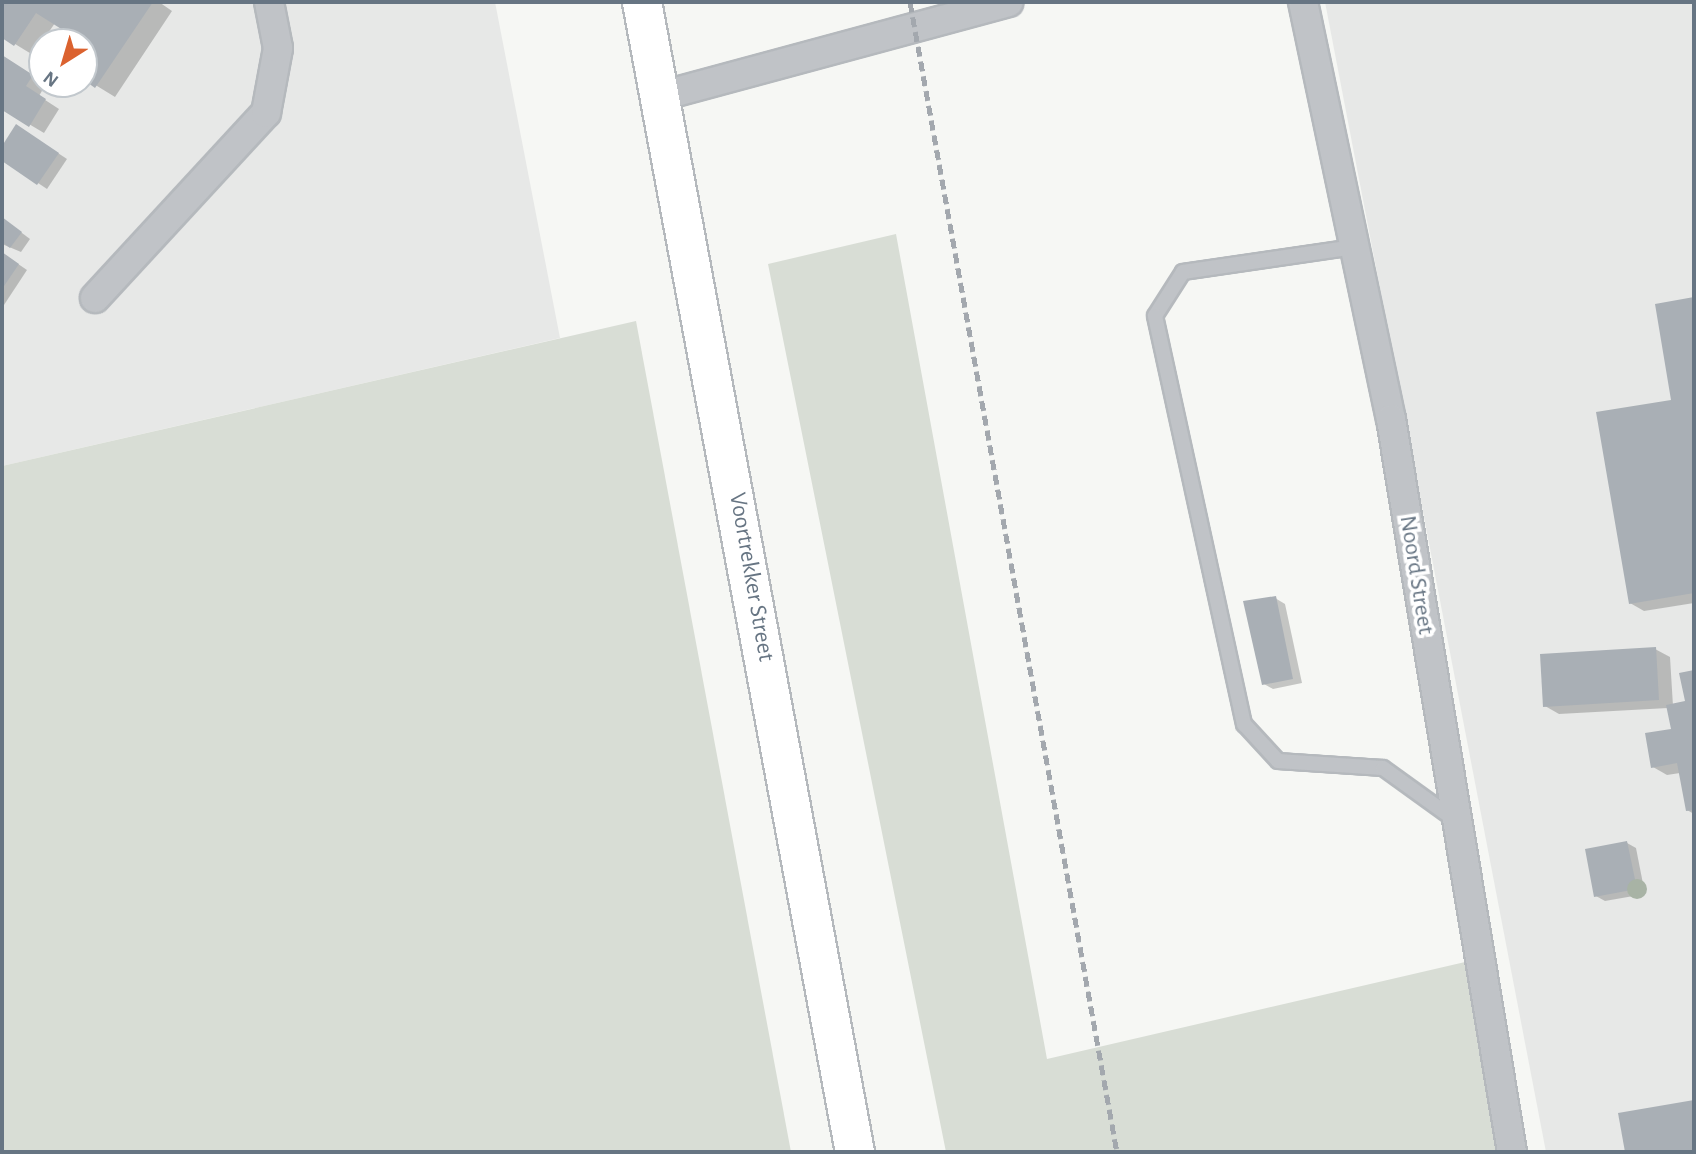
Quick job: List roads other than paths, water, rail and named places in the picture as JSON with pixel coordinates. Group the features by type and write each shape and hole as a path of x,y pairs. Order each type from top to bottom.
{"main road":[{"name":"Voortrekker Street","path":"642,2 657,97 712,363 855,1152"}],"street":[{"path":"95,298 265,113 278,48 269,2"},
{"path":"657,97 1007,2"},
{"name":"Noord Street","path":"1303,2 1391,419 1512,1152"}],"lane":[{"path":"1354,247 1183,272 1155,316 1244,724 1278,761 1383,768 1456,821"}],"railway":[{"path":"910,2 1117,1152"}]}
